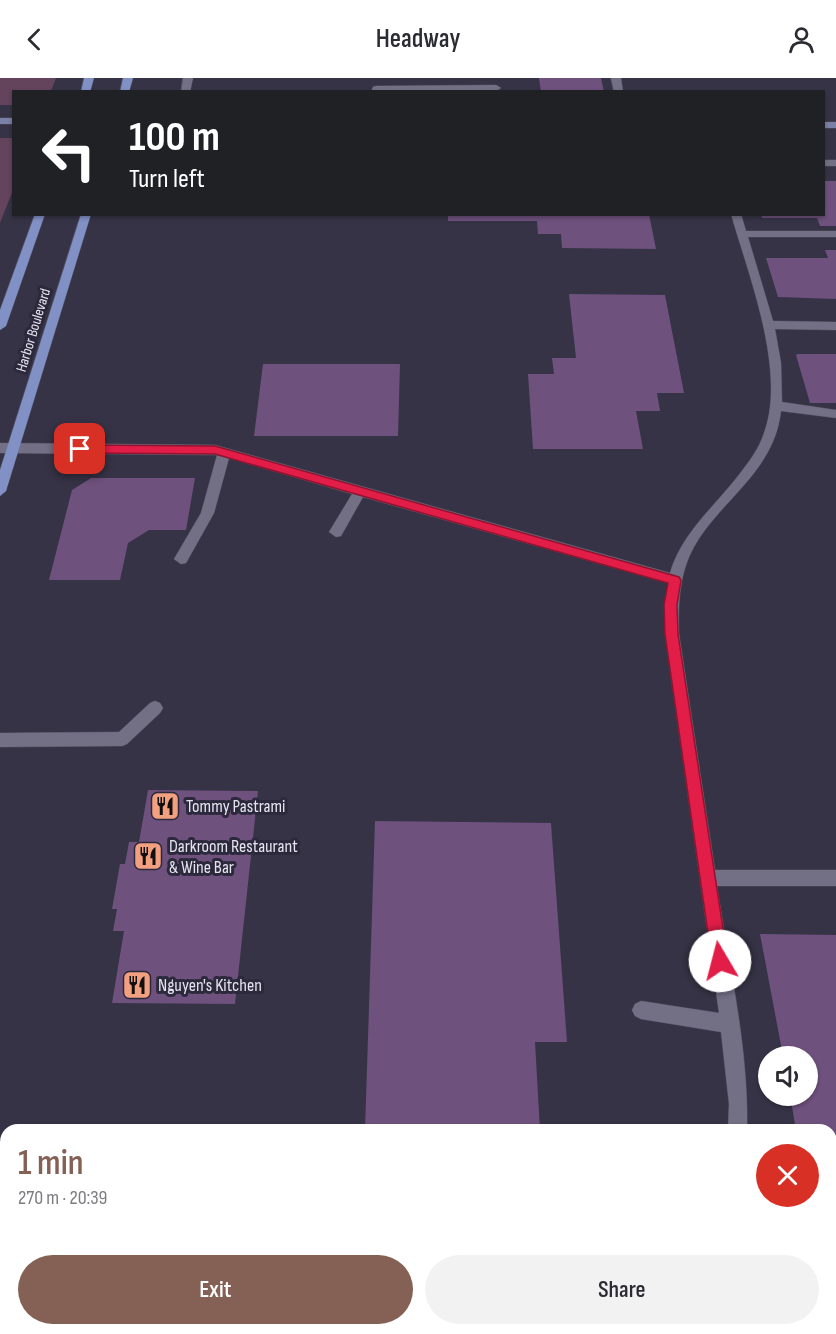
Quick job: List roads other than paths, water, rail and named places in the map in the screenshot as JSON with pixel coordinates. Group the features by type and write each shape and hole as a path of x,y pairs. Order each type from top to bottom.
{"main road":[{"name":"Harbor Boulevard","path":"0,326 39,216"},
{"name":"Harbor Boulevard","path":"0,491 7,448 85,216"}],"lane":[{"path":"377,78 376,90 495,86"},
{"path":"736,216 776,363 775,416 765,444 745,477 688,547 675,580 671,605 672,634 729,1024 738,1104 737,1124"},
{"path":"741,234 836,234"},
{"path":"767,325 836,326"},
{"path":"776,406 836,414"},
{"path":"7,448 215,450 675,580"},
{"path":"181,559 207,513 224,453"},
{"path":"336,532 360,491"},
{"path":"0,740 122,739 155,708"},
{"path":"708,878 836,878"},
{"path":"641,1010 729,1024"}],"place":[{"name":"Tommy Pastrami","path":"165,806"},
{"name":"Darkroom Restaurant & Wine Bar","path":"148,856"},
{"name":"Nguyen's Kitchen","path":"137,985"}]}
